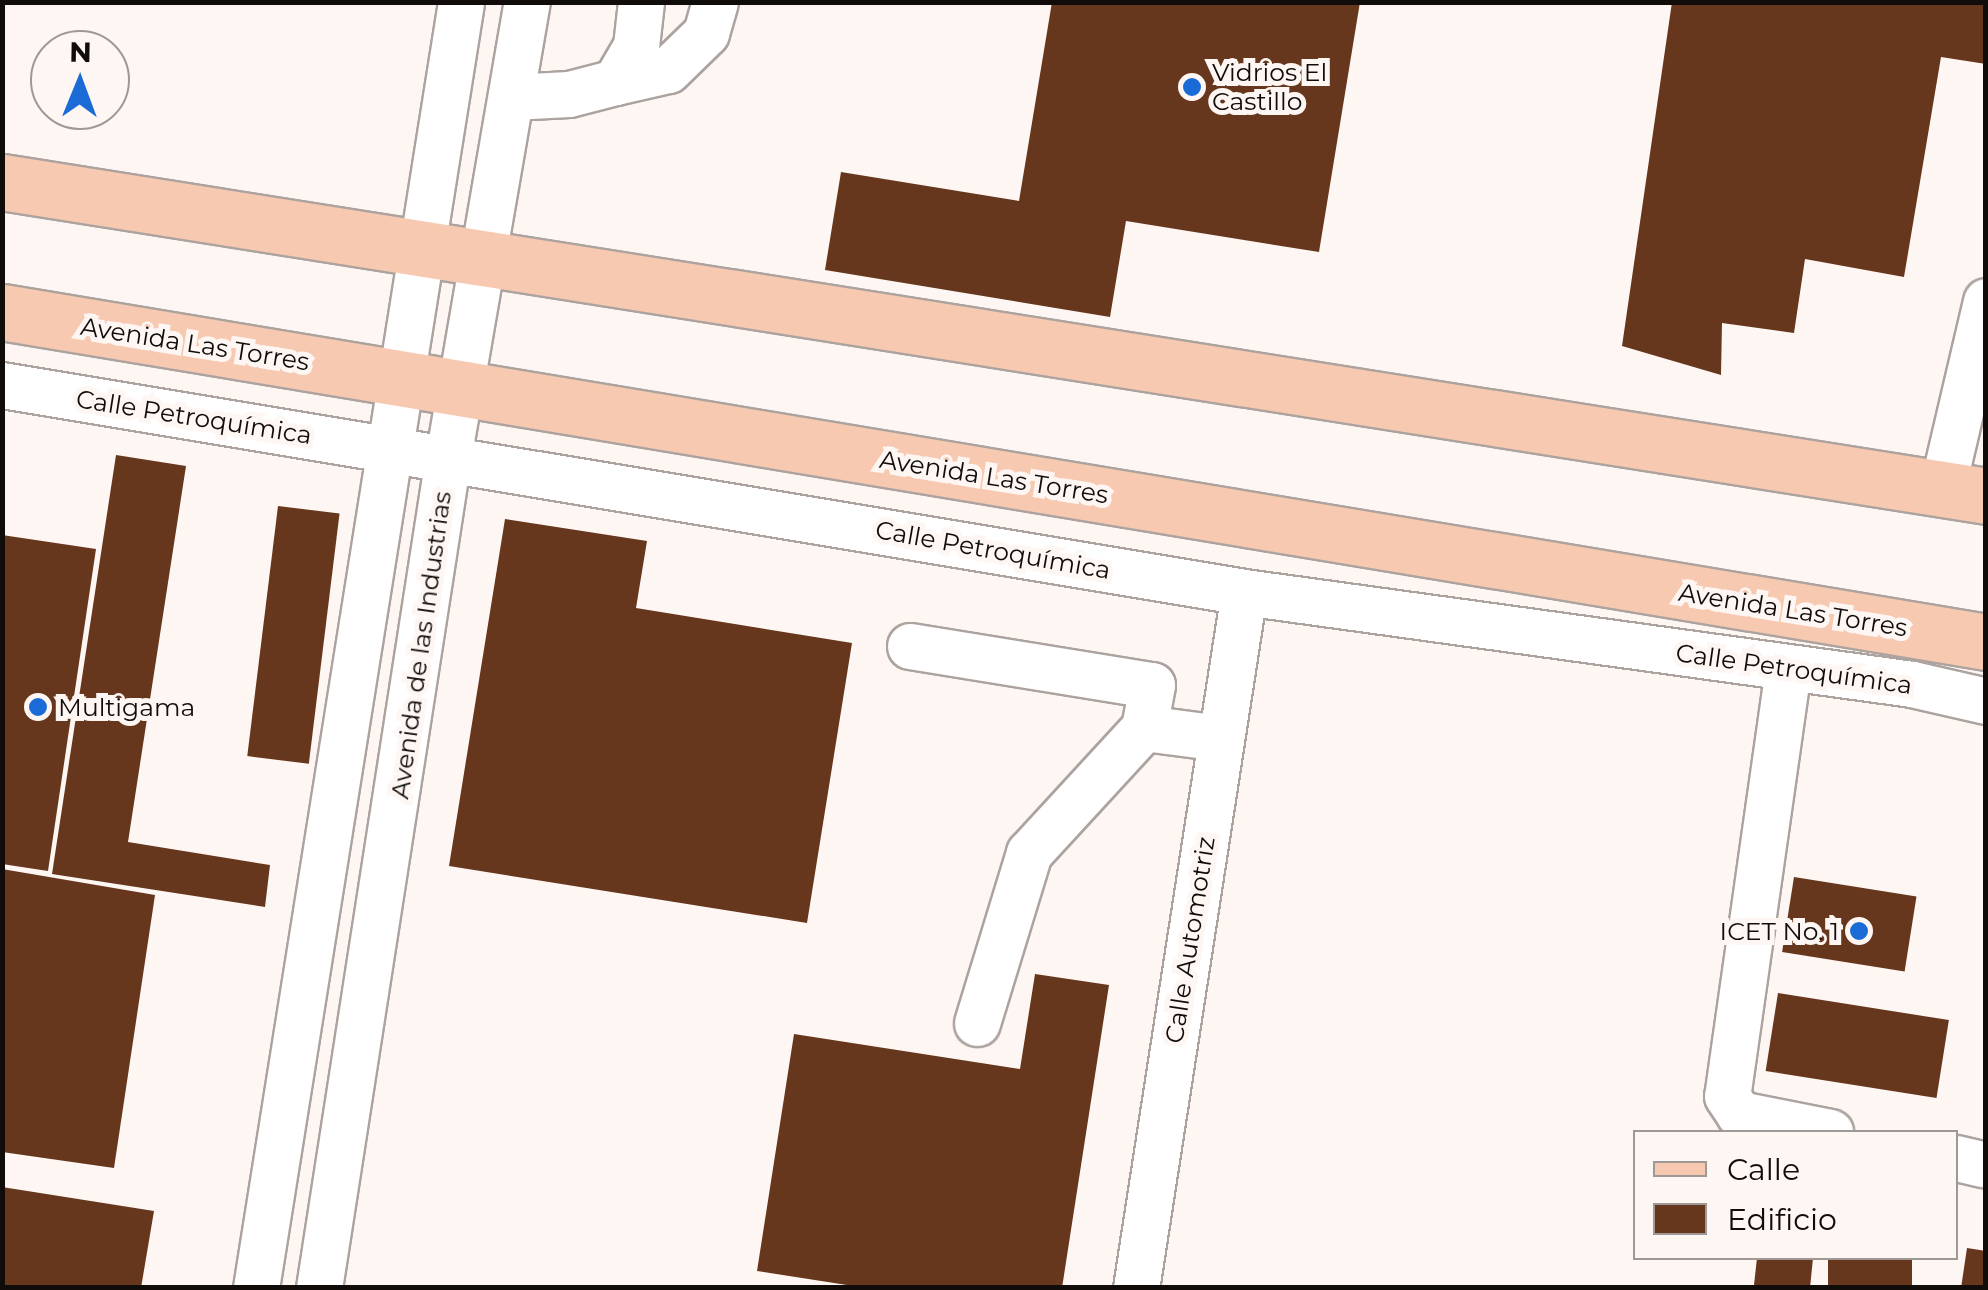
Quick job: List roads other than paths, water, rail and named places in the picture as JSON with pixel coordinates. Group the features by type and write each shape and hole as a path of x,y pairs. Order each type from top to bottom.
{"main road":[{"path":"2,182 1964,493"},
{"name":"Avenida Las Torres","path":"2,312 1972,640"}],"street":[{"path":"256,1288 330,835 398,378 461,2"},
{"name":"Avenida de las Industrias","path":"318,1288 392,845 448,458 528,2"},
{"path":"615,82 636,46 640,2"},
{"path":"511,96 570,94 668,70 706,34 715,2"},
{"path":"1964,493 1986,301"},
{"name":"Calle Petroquímica","path":"2,386 1244,592 1912,684 1986,701"},
{"path":"1624,644 1635,584"},
{"name":"Calle Automotriz","path":"1136,1288 1244,592"},
{"path":"1912,684 1972,640"},
{"path":"910,646 1152,686 1144,728 1029,852 977,1023"},
{"path":"1788,669 1727,1096 1739,1114 1820,1130"},
{"path":"1144,728 1220,738"},
{"path":"330,835 392,845"}],"place":[{"name":"Vidrios El Castillo","path":"1192,87"},
{"name":"Multigama","path":"38,707"},
{"name":"ICET No. 1","path":"1859,931"}]}
